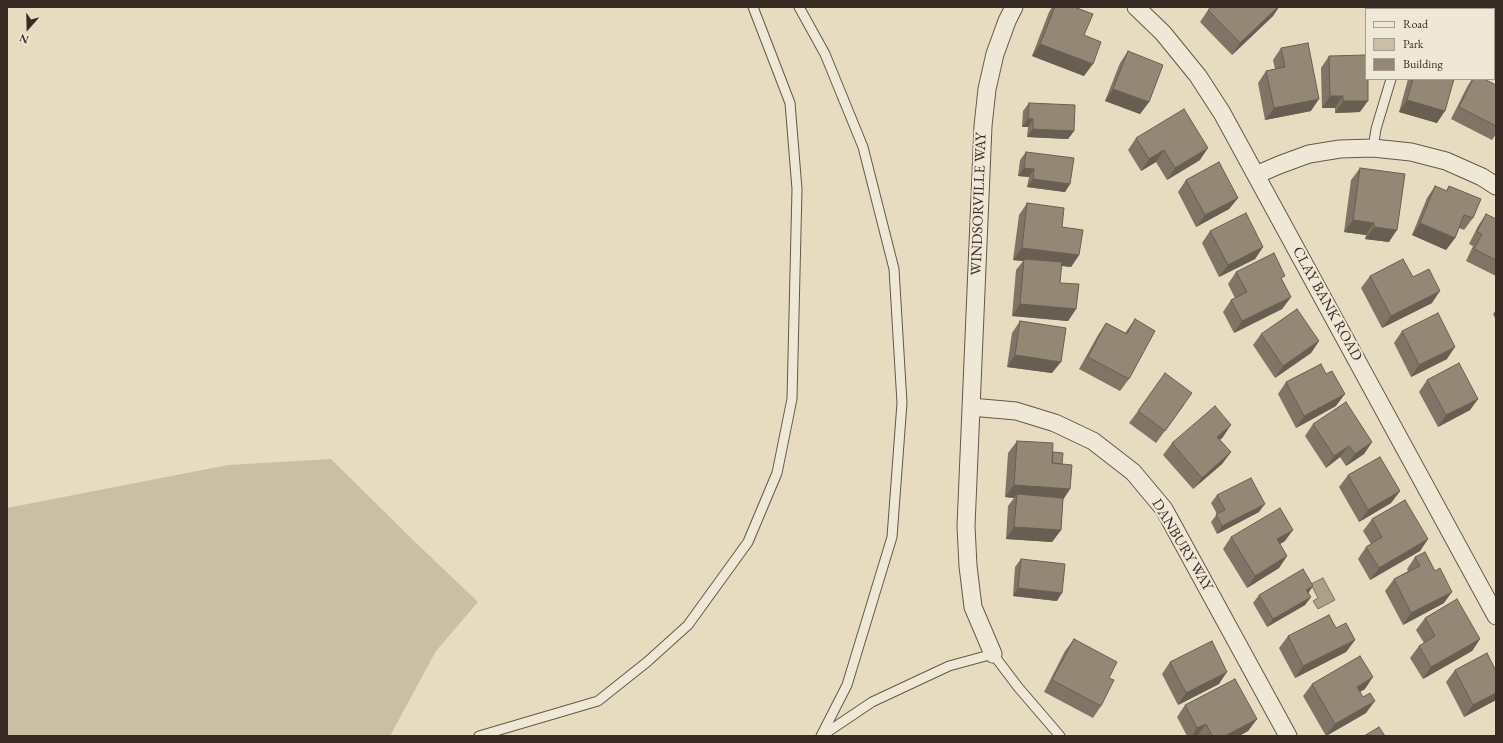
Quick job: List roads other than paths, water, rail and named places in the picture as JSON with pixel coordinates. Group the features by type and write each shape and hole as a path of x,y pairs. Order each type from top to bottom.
{"street":[{"name":"WINDSORVILLE WAY","path":"993,654 973,607 968,566 966,526 983,126 987,89 995,54 1007,21 1014,7"},
{"name":"CLAY BANK ROAD","path":"1136,7 1162,33 1198,76 1222,113 1496,616"},
{"path":"1256,175 1309,154 1340,148 1372,148 1411,152 1446,161 1482,177 1496,186"},
{"name":"DANBURY WAY","path":"971,407 1016,411 1055,423 1093,441 1133,472 1164,509 1288,736"}],"lane":[{"path":"479,736 598,701 688,625 748,542 776,473 792,399 797,189 790,103 753,7"},
{"path":"799,7 825,54 863,147 894,269 902,403 892,537 847,685 821,736"},
{"path":"1372,148 1375,132 1391,80"},
{"path":"821,736 872,702 949,666 993,654 1018,687 1060,736"}]}
